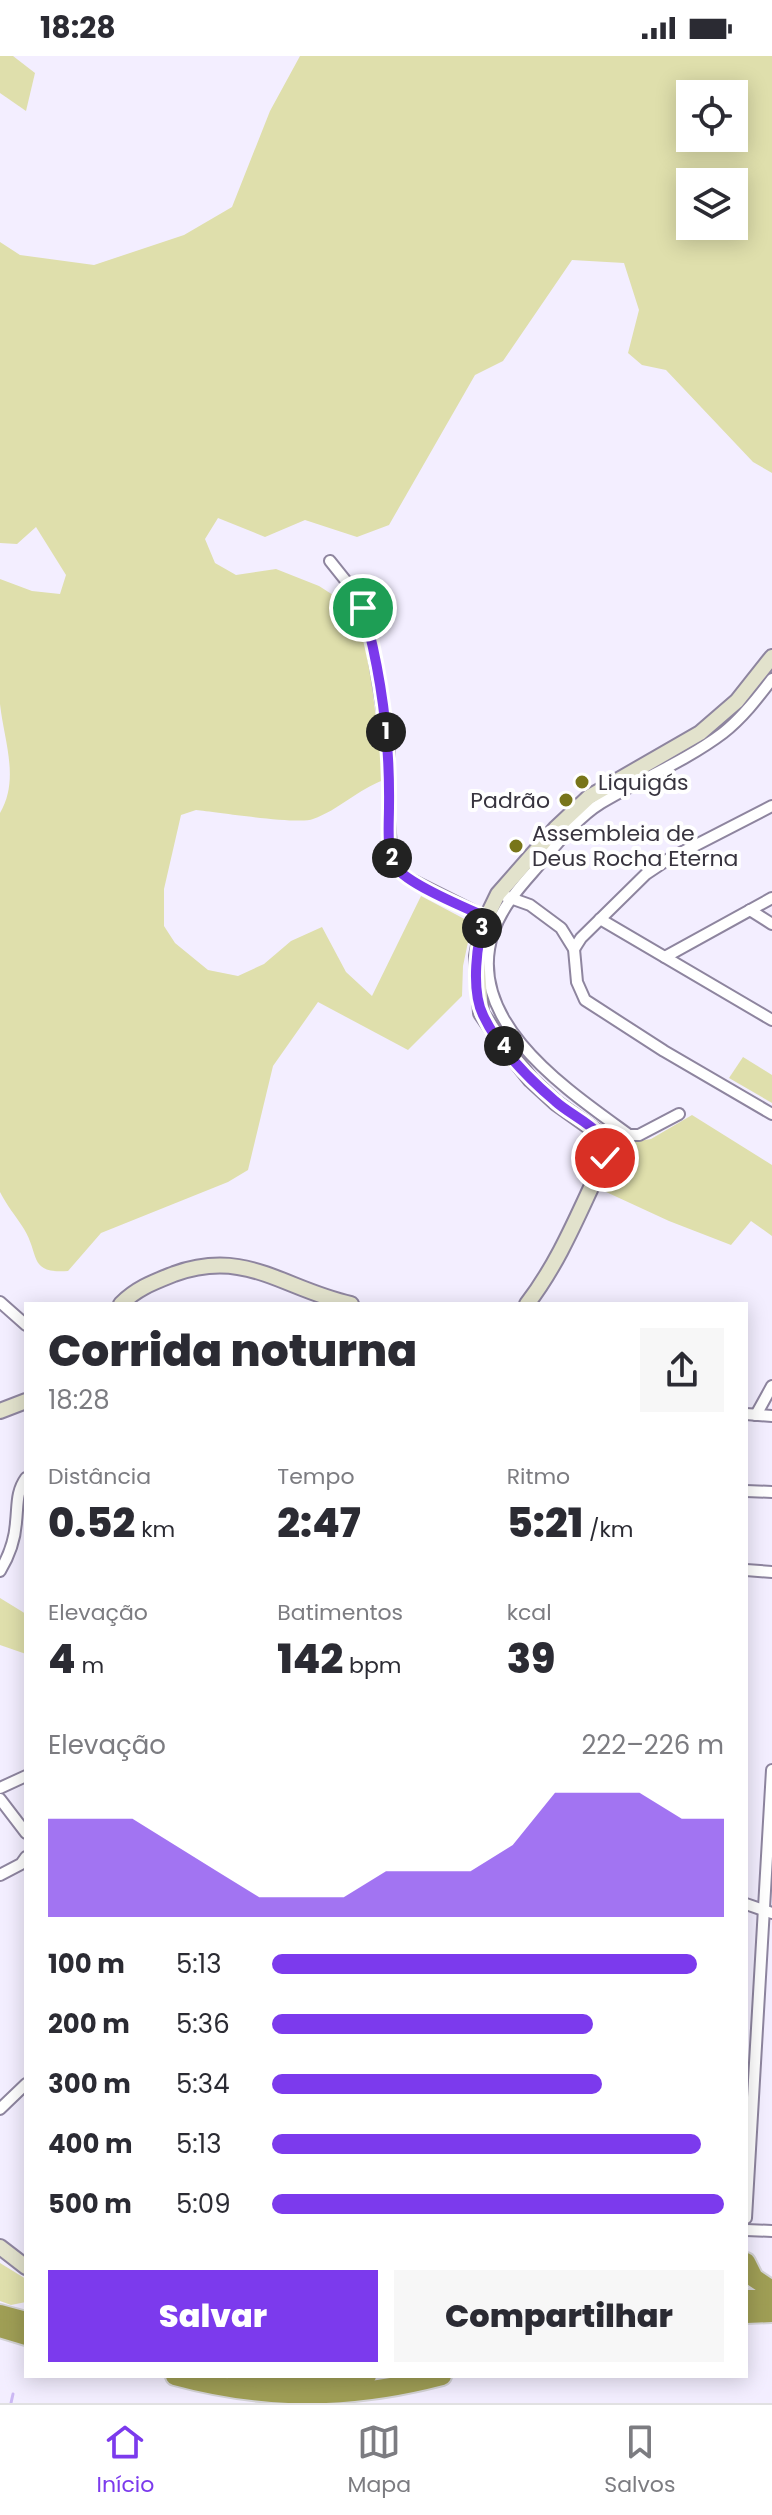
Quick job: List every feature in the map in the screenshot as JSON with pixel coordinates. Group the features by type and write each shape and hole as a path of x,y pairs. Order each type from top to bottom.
{"highway":[{"path":"748,2266 754,2278 772,2290"},
{"path":"748,2299 772,2299"},
{"path":"748,2314 772,2313"},
{"path":"2,2319 24,2318"},
{"path":"2,2319 24,2335"},
{"path":"183,2378 236,2391 294,2397 363,2391 431,2378"},
{"path":"254,2378 281,2381 333,2378"}],"street":[{"path":"330,561 359,600 371,637 389,749 392,860 397,870 410,879 486,917"},
{"path":"529,1302 560,1252 605,1158 606,1145 601,1135 556,1103 531,1080 511,1045 489,986 487,961 504,896 530,854 589,797 700,733 737,701 772,657"},
{"path":"679,1114 639,1135 629,1135 565,1088 511,1045 481,1013 477,956 486,917 599,804 722,734 748,711 772,679"},
{"path":"574,949 581,938 646,874 772,806"},
{"path":"504,896 530,905 561,928 574,949 577,982 585,1000 664,1051 772,1114"},
{"path":"665,957 772,898"},
{"path":"750,910 772,924"},
{"path":"600,919 772,1020"},
{"path":"124,1302 149,1283 193,1267 220,1264 246,1267 342,1302"},
{"path":"0,1302 24,1323"},
{"path":"751,1415 772,1386"},
{"path":"0,1411 24,1402"},
{"path":"751,1415 772,1416"},
{"path":"0,1571 10,1554 18,1496 24,1482"},
{"path":"748,1491 772,1492"},
{"path":"748,1570 772,1572"},
{"path":"748,2190 768,1912 772,1770"},
{"path":"0,1788 24,1777"},
{"path":"0,1799 24,1830"},
{"path":"0,1875 24,1860"},
{"path":"748,1905 768,1912"},
{"path":"0,2109 24,2086"},
{"path":"748,2230 772,2231"},
{"path":"0,2247 24,2265"}],"green space":[{"path":"0,56 13,56 35,73 26,111 0,93"},
{"path":"300,56 772,56 772,473 753,462 666,370 642,365 628,353 639,310 624,263 572,260 503,361 475,375 389,525 357,537 305,520 265,537 218,518 205,539 215,563 236,575 276,569 319,586 344,602 364,625 384,780 313,819 276,819 196,810 181,815 164,889 164,926 175,943 208,970 238,976 264,964 291,941 322,927 346,972 372,996 421,896 472,923 463,966 462,996 408,1050 318,1002 273,1066 248,1170 228,1182 101,1233 68,1271 55,1271 46,1269 37,1261 29,1238 0,1192 0,813 6,800 10,773 0,704 0,579 32,591 60,594 66,575 36,527 17,544 0,543 0,242 20,255 94,265 184,235 232,207 270,111"},
{"path":"743,1057 772,1075 772,1103 729,1078"},
{"path":"692,1115 772,1165 772,1236 751,1221 731,1245 604,1191 622,1144 651,1139"},
{"path":"0,1598 24,1613 24,1653 0,1645"},
{"path":"0,2263 24,2278 24,2302 11,2305 0,2301"}],"waterway":[{"path":"11,2403 13,2394"}],"place":[{"name":"Liquigás","path":"582,782"},
{"name":"Padrão","path":"566,800"},
{"name":"Assembleia de Deus Rocha Eterna","path":"516,846"}],"route":[{"path":"363,608 371,637 389,749 392,860 397,870 410,879 486,917 477,956 481,1013 531,1080 556,1103 601,1135 606,1145 605,1158"}]}
